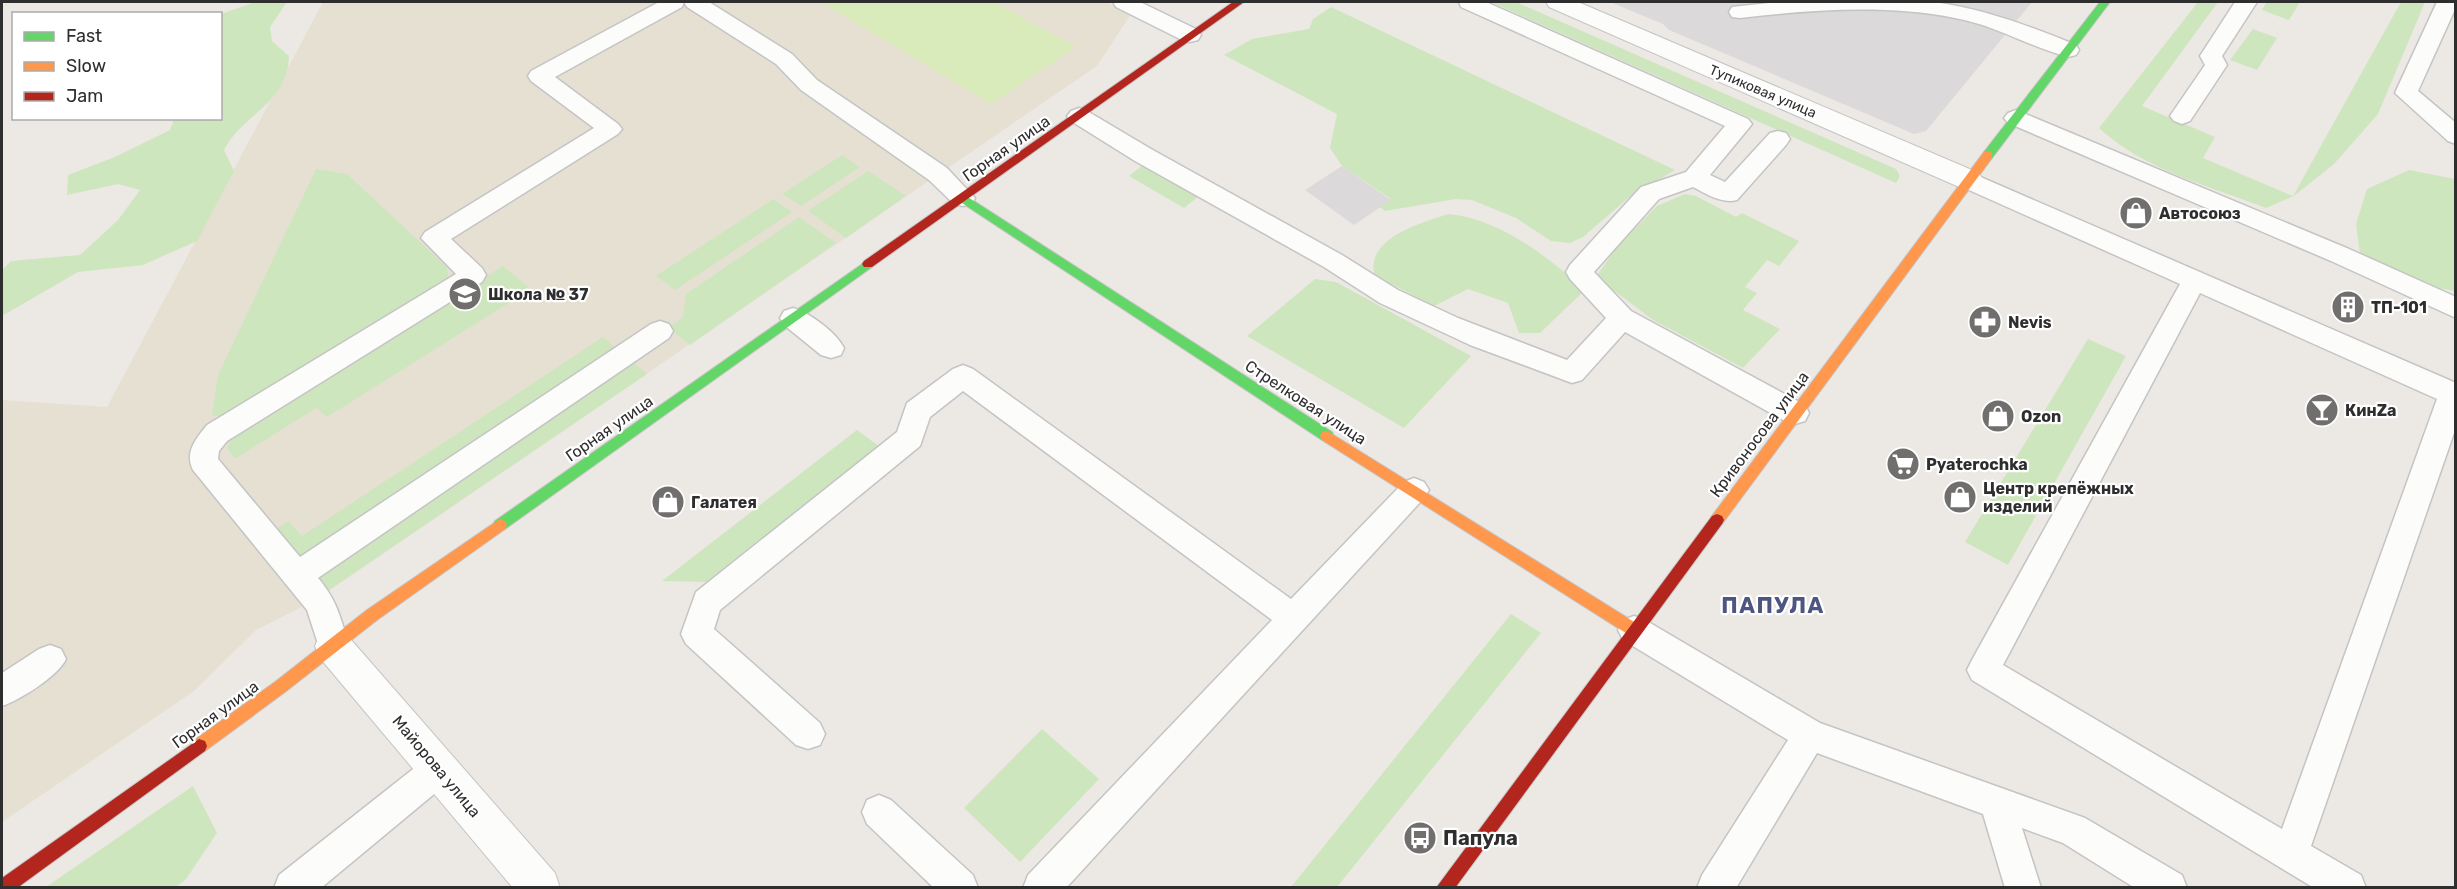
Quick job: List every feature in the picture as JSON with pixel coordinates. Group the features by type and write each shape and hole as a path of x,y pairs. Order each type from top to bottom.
{"street":[{"name":"Горная улица","path":"2,888 280,687 372,615 1239,2"},
{"name":"Тупиковая улица","path":"1558,2 1969,180"},
{"name":"Кривоносова улица","path":"1444,888 1795,413 2105,2"},
{"name":"Стрелковая улица","path":"963,198 1634,630"},
{"name":"Майорова улица","path":"333,646 540,888"}],"lane":[{"path":"333,646 321,604 203,462 205,448 217,433 473,275 434,238 610,129 539,76 674,2"},
{"path":"695,2 784,60 809,86 938,174 963,198"},
{"path":"1124,2 1190,35"},
{"path":"1469,2 1740,124 1695,178 1650,193 1579,272 1622,318 1795,413"},
{"path":"1740,12 1821,2 1887,2 1953,11 2012,28 2068,50"},
{"path":"2182,116 2216,65 2211,56 2246,2"},
{"path":"2447,2 2406,93 2456,136"},
{"path":"1079,116 1143,155 1334,261 1355,277 1441,323 1572,373 1622,318"},
{"path":"2016,118 2329,251 2456,308"},
{"path":"1695,178 1728,194 1778,139"},
{"path":"1969,180 2454,394 2291,853"},
{"path":"2195,279 1983,670 2348,888"},
{"path":"793,318 831,348"},
{"path":"298,575 660,331"},
{"path":"808,734 697,634 706,602 910,438 908,405 963,376 1294,619"},
{"path":"1041,888 1414,490"},
{"path":"1634,630 1810,735 2073,830 2169,888"},
{"path":"2,692 50,659"},
{"path":"1715,888 1810,735"},
{"path":"292,888 439,769"},
{"path":"1997,802 2023,888"},
{"path":"879,812 960,888"}],"shaded area":[{"name":"Школа № 37","path":"323,2 1107,2 1131,14 1097,66 317,599 256,630 194,691 2,822 2,400 107,407"},
{"path":"1610,2 2032,2 1926,131 1914,134 1669,30 1663,24"},
{"path":"1342,166 1391,200 1354,225 1305,190"}],"green space":[{"path":"255,2 287,2 270,27 272,41 289,56 286,73 273,98 232,137 224,150 234,171 197,241 143,265 78,272 2,316 2,270 11,261 80,255 118,220 140,190 118,184 67,195 68,175 115,157 170,130 174,120 222,120 222,14"},
{"path":"821,2 994,2 1076,47 991,104"},
{"path":"1491,2 1516,2 1896,169 1900,176 1896,183"},
{"path":"2198,2 2218,2 2142,106 2215,137 2203,158 2293,196 2401,2 2425,2 2378,114 2334,164 2294,196 2266,208 2157,166 2117,143 2099,128"},
{"path":"2267,2 2300,2 2289,20 2262,10"},
{"path":"1331,7 1675,170 1627,199 1583,237 1570,243 1551,241 1516,218 1472,200 1456,199 1385,211 1380,207 1391,199 1342,166 1330,148 1337,114 1224,55 1252,39 1309,29 1313,19"},
{"path":"2253,29 2277,38 2257,70 2230,60"},
{"path":"842,155 860,167 801,206 782,194"},
{"path":"1145,163 1200,195 1184,208 1129,176"},
{"path":"316,169 347,174 447,267 449,280 223,416 212,416 218,375"},
{"path":"2409,170 2455,179 2455,291 2438,288 2360,254 2356,224 2367,189"},
{"path":"868,171 906,196 846,238 808,211"},
{"path":"1685,194 1696,196 1736,217 1742,213 1799,241 1779,266 1767,260 1745,287 1757,293 1743,310 1780,329 1743,368 1653,320 1596,277 1616,248 1657,206"},
{"path":"773,199 792,212 675,290 656,276"},
{"path":"1449,214 1487,223 1522,241 1585,290 1540,333 1519,333 1508,303 1468,289 1434,306 1374,275 1374,261 1385,243 1405,230"},
{"path":"799,217 836,243 690,345 668,328 683,317 686,294"},
{"path":"503,266 531,289 327,417 316,408 235,459 227,448 231,438 241,428"},
{"path":"1315,279 1336,282 1471,356 1404,428 1247,336"},
{"path":"603,337 617,349 301,559 274,530 288,521 302,536"},
{"path":"2088,339 2126,356 2008,565 1965,542"},
{"path":"632,361 647,374 329,590 316,574"},
{"path":"857,430 880,447 706,582 662,581"},
{"path":"1511,614 1541,633 1337,887 1291,887"},
{"path":"1042,729 1099,779 1020,862 964,808"},
{"path":"193,786 217,833 186,879 176,887 46,887"}],"traffic: fast":[{"path":"1988,155 2105,2"},
{"path":"963,198 1327,436"},
{"path":"500,525 868,264"}],"traffic: slow":[{"path":"1717,520 1988,155"},
{"path":"1327,436 1634,630"},
{"path":"199,746 280,687 372,615 500,525"}],"traffic: jam":[{"path":"868,264 1239,2"},
{"path":"1444,888 1717,520"},
{"path":"2,888 199,746"}],"place":[{"name":"Автосоюз","path":"2136,213"},
{"name":"Школа № 37","path":"465,294"},
{"name":"ТП-101","path":"2348,307"},
{"name":"Nevis","path":"1985,322"},
{"name":"КинZa","path":"2322,410"},
{"name":"Ozon","path":"1998,416"},
{"name":"Pyaterochka","path":"1903,464"},
{"name":"Центр крепёжных изделий","path":"1960,497"},
{"name":"Галатея","path":"668,502"},
{"name":"Папула","path":"1420,838"}],"district":[{"name":"ПАПУЛА","path":"1773,605"}]}
